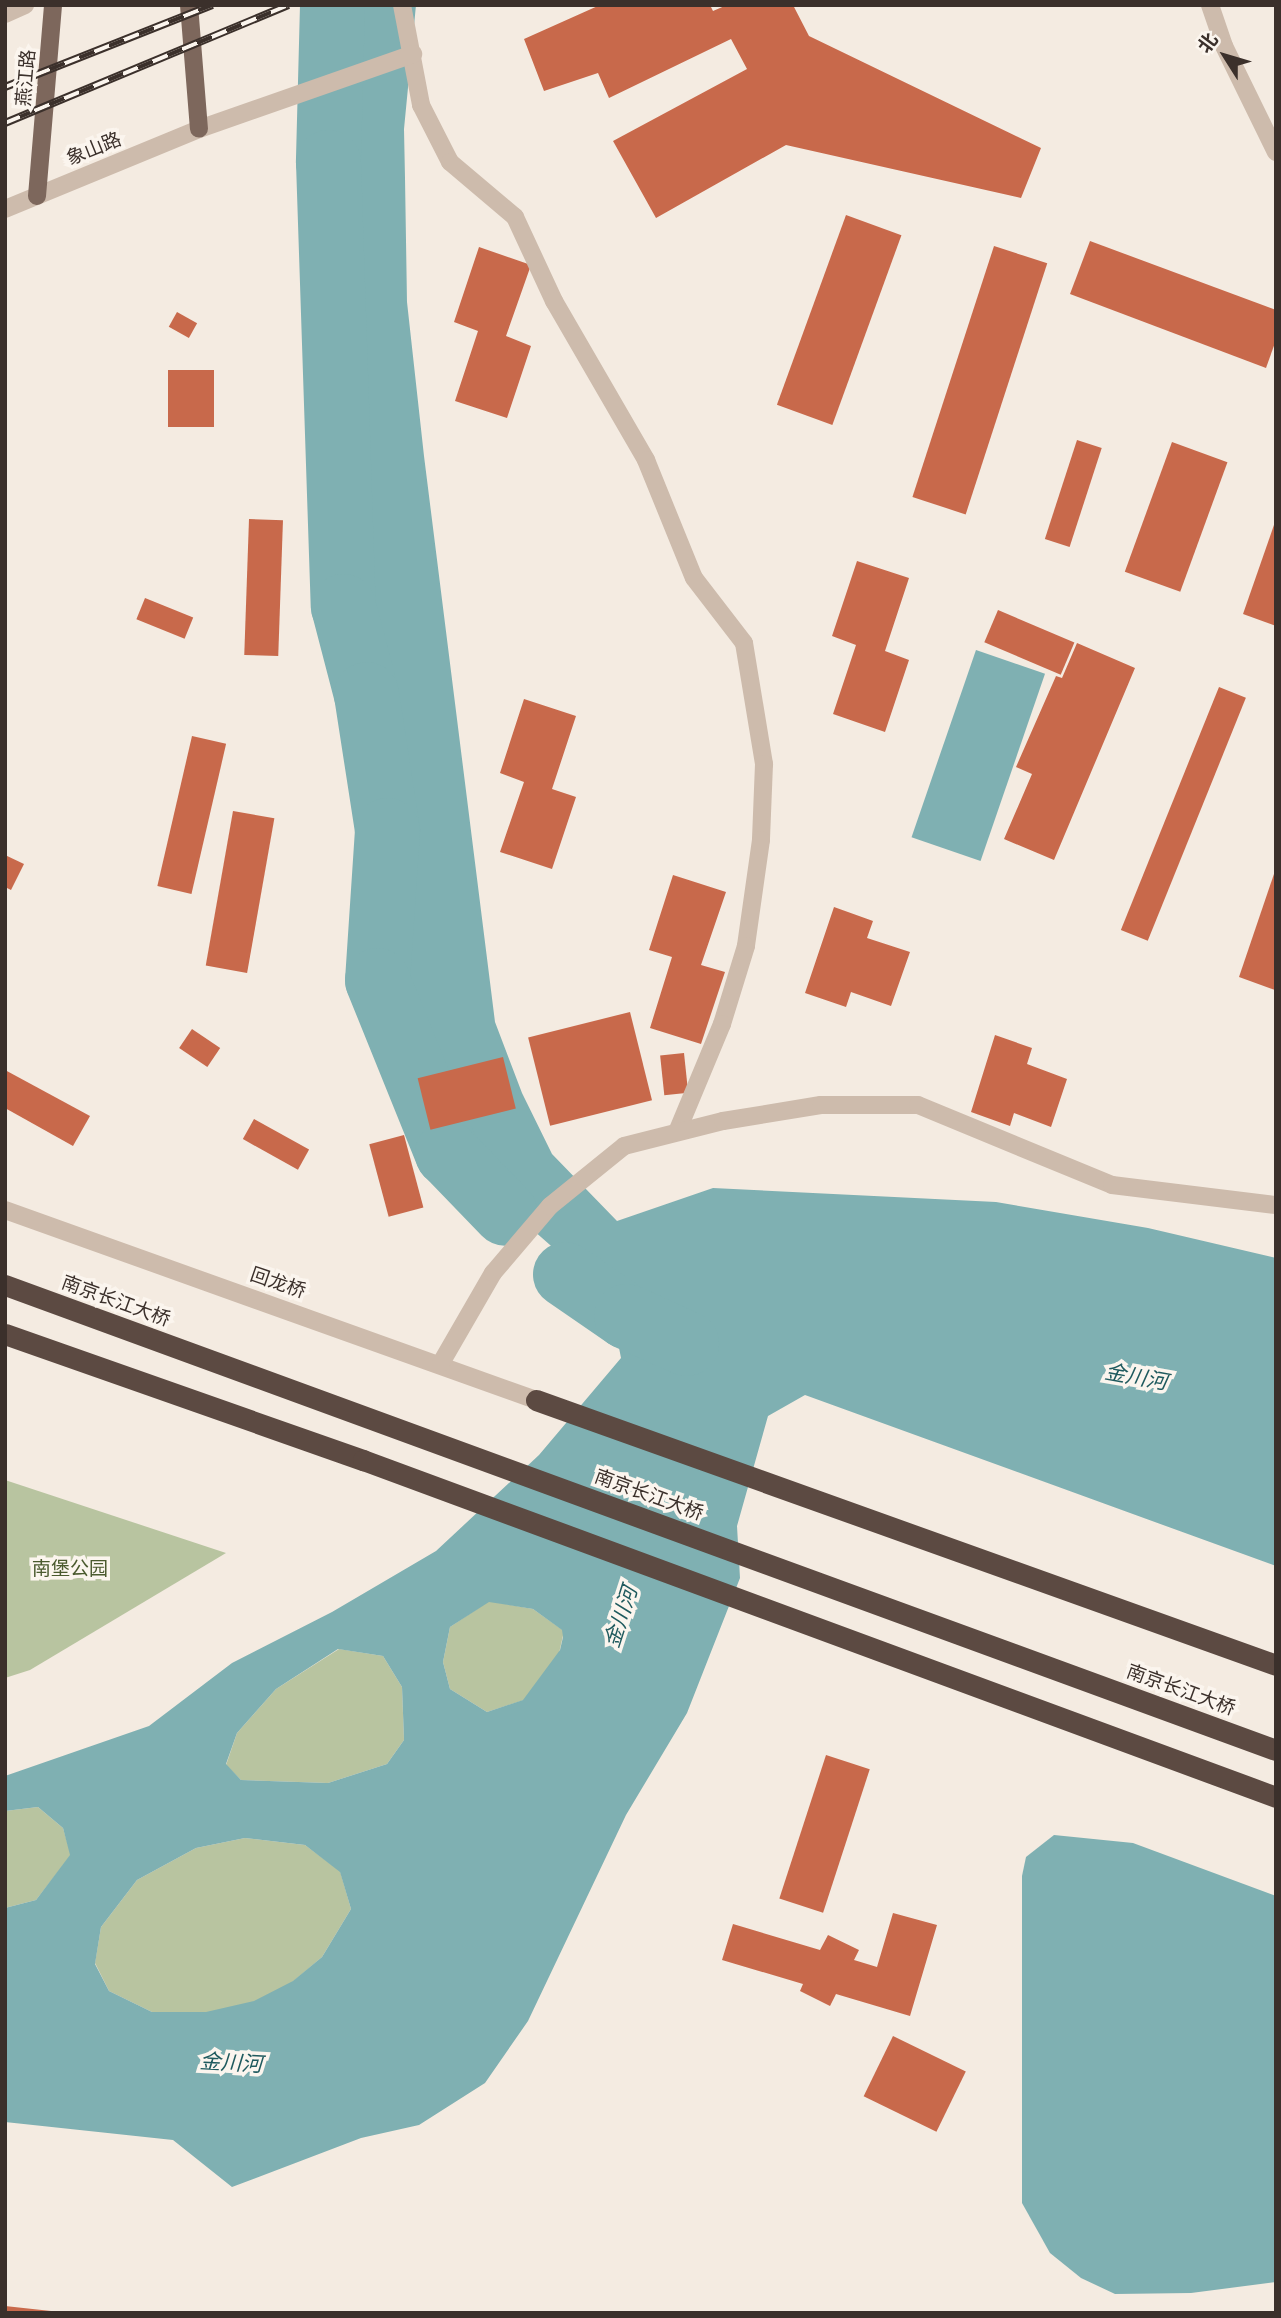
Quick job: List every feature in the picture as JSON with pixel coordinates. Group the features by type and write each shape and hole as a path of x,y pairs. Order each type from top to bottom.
{"highway":[{"name":"南京长江大桥","path":"5,1285 1276,1750"},
{"path":"5,1334 363,1460 1276,1797"},
{"path":"536,1400 1276,1665"}],"main road":[{"name":"燕江路","path":"37,196 53,5"},
{"path":"189,5 201,128"}],"street":[{"path":"5,14 25,5"},
{"path":"402,5 421,105 450,162 515,217 554,301 646,460 694,578 744,643 764,764 759,854 746,946 722,1024 677,1132"},
{"path":"1210,5 1224,46 1276,152"},
{"name":"象山路","path":"5,209 201,128 412,54"},
{"path":"441,1363 493,1273 550,1206 624,1146 677,1132 821,1105 918,1105 1112,1185 1276,1205"},
{"name":"回龙桥","path":"5,1210 441,1363 536,1400"}],"green space":[{"name":"南堡公园","path":"5,1480 226,1553 30,1670 5,1678"},
{"path":"489,1601 533,1609 564,1631 556,1667 524,1700 487,1712 450,1689 443,1662 450,1627"},
{"path":"339,1649 383,1656 402,1687 404,1740 387,1764 328,1783 241,1780 226,1765 237,1733 276,1689"},
{"path":"38,1807 63,1828 71,1855 36,1900 5,1908 5,1811"},
{"path":"245,1838 305,1845 340,1871 351,1909 322,1957 276,1996 216,2012 154,2013 109,1991 95,1963 101,1927 137,1880 196,1848"}],"water":[{"name":"金川河","path":"333,5 416,5 404,129 407,302 424,456 495,1022 522,1093 552,1154 617,1221 713,1188 996,1202 1148,1228 1276,1258 1276,1566 805,1395 768,1416 737,1526 740,1578 687,1713 626,1815 528,2021 485,2083 419,2125 361,2138 232,2187 173,2140 5,2122 5,1908 36,1900 70,1855 63,1828 38,1807 5,1811 5,1776 149,1726 232,1663 332,1612 436,1551 539,1455 621,1358 612,1312 592,1282 516,1215 445,1119 414,1055 395,968 378,675 358,481 356,360","holes":["489,1602 533,1609 562,1630 563,1637 560,1650 523,1700 487,1712 450,1689 443,1662 450,1627","338,1649 383,1656 402,1687 404,1740 387,1764 328,1783 241,1780 226,1764 237,1733 276,1689","245,1838 305,1845 340,1872 351,1909 322,1957 293,1981 254,2001 206,2012 152,2012 109,1991 95,1964 101,1927 137,1880 196,1848"]},
{"path":"976,650 1045,674 981,861 912,837"},
{"path":"1054,1835 1133,1843 1276,1896 1276,2282 1191,2293 1115,2294 1081,2278 1050,2253 1022,2203 1022,1876 1026,1857"}],"building":[{"path":"600,5 710,5 713,11 727,5 793,5 809,36 1041,148 1021,198 786,145 656,218 613,141 747,69 731,39 609,98 598,73 544,91 524,39"},
{"path":"846,215 901,235 832,425 777,405"},
{"path":"1090,241 1276,310 1276,340 1266,368 1070,294"},
{"path":"994,246 1047,263 966,514 912,497"},
{"path":"479,247 531,265 506,336 531,346 507,418 455,401 478,331 454,322"},
{"path":"177,312 197,323 189,338 169,327"},
{"path":"168,370 214,370 214,427 168,427"},
{"path":"1077,440 1102,448 1070,547 1045,539"},
{"path":"1172,442 1227,462 1180,592 1125,572"},
{"path":"249,519 283,520 278,656 244,655"},
{"path":"1276,522 1276,626 1243,614"},
{"path":"857,561 909,578 885,651 909,660 885,732 833,714 856,645 832,636"},
{"path":"145,598 193,617 185,639 136,619"},
{"path":"998,610 1074,642 1061,675 984,642"},
{"path":"1077,643 1135,668 1054,860 1004,839 1032,774 1016,767 1056,676 1062,678"},
{"path":"1219,687 1246,698 1148,941 1121,930"},
{"path":"524,699 576,716 552,789 576,797 552,869 500,852 524,782 500,773"},
{"path":"192,736 226,744 191,894 157,886"},
{"path":"233,811 274,818 247,973 206,966"},
{"path":"5,855 24,864 11,890 5,887"},
{"path":"1275,871 1276,989 1275,990 1239,977"},
{"path":"673,875 726,892 701,965 725,972 701,1044 650,1028 672,957 649,950"},
{"path":"834,907 873,921 867,938 910,952 891,1006 851,992 846,1007 805,993"},
{"path":"630,1012 652,1100 550,1126 528,1037"},
{"path":"192,1029 220,1048 207,1067 179,1048"},
{"path":"995,1035 1032,1048 1027,1064 1067,1079 1051,1127 1014,1113 1010,1126 971,1112"},
{"path":"684,1053 688,1093 664,1095 660,1056"},
{"path":"503,1057 516,1108 430,1130 418,1078"},
{"path":"5,1070 90,1116 73,1146 5,1108"},
{"path":"254,1119 309,1150 298,1170 243,1139"},
{"path":"404,1135 423,1207 389,1217 369,1144"},
{"path":"826,1755 870,1769 823,1913 779,1899"},
{"path":"893,1913 937,1925 910,2016 836,1994 830,2006 800,1991 803,1984 722,1960 733,1924 820,1950 828,1935 859,1950 854,1960 877,1967"},
{"path":"893,2036 966,2072 936,2132 864,2096"},
{"path":"5,2306 51,2311 5,2313"}],"waterway":[{"path":"332,5 328,162 343,606 366,694 387,830 377,980 447,1153 505,1213"},
{"path":"565,1274 626,1316 686,1343"}],"railway":[{"path":"5,87 212,5"},
{"path":"5,123 288,5"}]}
